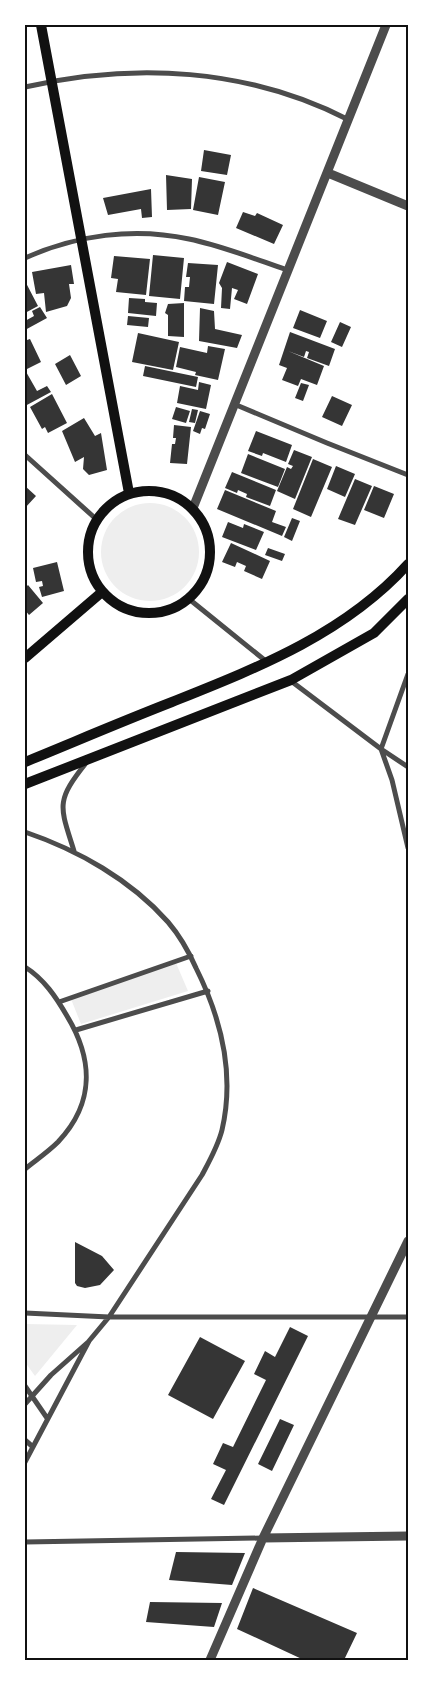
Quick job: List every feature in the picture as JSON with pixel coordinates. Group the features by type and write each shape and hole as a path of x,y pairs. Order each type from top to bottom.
{"main road":[{"path":"41,25 129,493"},
{"path":"152,490 174,495 193,508 203,522 209,538 211,554 208,571 200,586 189,599 172,609 153,613 134,612 116,604 102,592 92,575 87,556 88,537 96,519 110,503 129,493 152,490"},
{"path":"25,762 267,662 316,637 348,617 379,593 408,564"},
{"path":"25,658 102,592"},
{"path":"25,784 291,680 374,633 408,599"}],"street":[{"path":"193,508 386,25"},
{"path":"25,87 52,81 116,73 179,73 229,80 279,92 326,108 348,120"},
{"path":"328,173 408,206"},
{"path":"25,258 80,239 126,233 157,234 188,239 234,251 287,270"},
{"path":"234,404 408,475"},
{"path":"25,455 96,519"},
{"path":"189,599 267,662"},
{"path":"408,674 381,749 392,780 408,848"},
{"path":"291,680 381,749 408,767"},
{"path":"74,851 62,805 72,781 89,759"},
{"path":"25,832 74,851 135,891 159,912 180,937 208,991 222,1034 226,1067 226,1096 222,1130 214,1152 202,1175 109,1317 89,1341 25,1462"},
{"path":"59,1002 191,956"},
{"path":"25,967 44,982 59,1002 76,1030 87,1067 85,1090 80,1108 70,1126 57,1142 25,1168"},
{"path":"76,1030 208,991"},
{"path":"210,1660 263,1538 408,1241"},
{"path":"25,1314 109,1317 408,1317"},
{"path":"25,1404 66,1359 89,1341"},
{"path":"25,1386 47,1418"},
{"path":"25,1440 33,1447"},
{"path":"25,1542 408,1536"}],"shaded area":[{"path":"150,503 169,506 185,517 196,533 199,552 196,571 185,587 169,598 150,601 131,598 115,587 104,571 101,552 104,533 115,517 131,506"},
{"path":"176,963 188,991 81,1024 71,999"},
{"path":"25,1324 77,1325 35,1376 25,1362"}],"building":[{"path":"204,150 231,155 227,175 201,171"},
{"path":"166,175 192,179 191,209 167,210"},
{"path":"199,177 225,182 218,215 193,210"},
{"path":"151,189 152,217 142,218 141,209 108,215 103,198"},
{"path":"243,212 255,216 257,213 283,225 274,244 236,228"},
{"path":"153,255 184,258 180,299 149,296"},
{"path":"114,256 150,259 146,295 116,292 118,279 111,278"},
{"path":"227,262 258,274 247,304 234,299 238,290 232,288 230,309 221,308 222,288 219,283"},
{"path":"188,263 218,265 214,304 184,301 185,287 189,287 190,277 186,277"},
{"path":"71,265 74,284 69,284 71,298 67,306 46,312 44,293 36,294 32,272"},
{"path":"25,281 38,306 25,313"},
{"path":"129,298 145,299 145,302 157,303 156,316 128,313"},
{"path":"184,303 184,337 168,336 168,315 165,313 168,304"},
{"path":"40,307 47,318 25,330 25,321 34,316 32,311"},
{"path":"200,308 214,311 215,329 242,335 237,348 199,341"},
{"path":"300,310 327,321 320,338 293,328"},
{"path":"128,316 149,318 148,327 127,325"},
{"path":"340,322 351,327 342,347 331,342"},
{"path":"290,332 335,349 329,366 307,358 309,352 306,351 304,357 288,351 324,366 317,385 301,379 298,386 282,380 287,368 279,365"},
{"path":"138,333 179,342 173,370 132,362"},
{"path":"25,335 27,340 30,339 41,362 25,370"},
{"path":"208,346 225,349 218,380 195,375 196,372 176,367 180,347 207,353"},
{"path":"70,355 81,376 66,385 55,364"},
{"path":"145,366 198,377 196,387 143,376"},
{"path":"25,370 37,391 47,386 51,392 25,406"},
{"path":"199,382 211,385 206,409 177,403 180,386 198,390"},
{"path":"301,383 309,385 303,401 295,398"},
{"path":"52,394 67,423 48,433 45,427 42,429 30,407"},
{"path":"332,396 352,405 342,426 322,417"},
{"path":"176,407 190,411 186,423 172,419"},
{"path":"192,409 198,410 195,423 189,422"},
{"path":"200,411 210,414 205,429 202,428 200,434 193,431"},
{"path":"84,418 95,436 101,433 107,470 89,475 83,469 84,457 75,462 62,431"},
{"path":"174,425 191,427 187,464 170,463 172,444 175,444 176,438 173,438"},
{"path":"256,431 292,445 286,462 263,453 262,456 248,451"},
{"path":"294,450 312,457 295,499 277,491 287,467 291,469 293,466 288,464"},
{"path":"248,454 285,469 278,487 241,473"},
{"path":"313,459 332,467 311,517 293,509"},
{"path":"336,466 355,474 345,497 327,489"},
{"path":"232,472 276,490 270,506 246,497 247,494 238,490 237,493 225,488"},
{"path":"355,479 372,486 355,525 338,519"},
{"path":"25,486 36,496 25,508"},
{"path":"374,486 394,494 384,518 364,510"},
{"path":"225,490 276,511 272,522 286,527 282,536 217,509"},
{"path":"292,518 300,521 292,541 284,537"},
{"path":"228,522 243,528 244,524 264,532 256,550 222,537"},
{"path":"231,543 270,561 262,579 244,571 246,566 237,562 235,567 222,562"},
{"path":"268,548 285,554 282,561 265,555"},
{"path":"57,562 64,591 42,597 39,587 43,586 42,581 36,582 33,568"},
{"path":"28,585 43,603 29,615 25,610 25,588"},
{"path":"75,1242 102,1256 114,1270 100,1285 85,1288 77,1286 75,1283"},
{"path":"290,1327 308,1336 224,1505 211,1499 226,1470 213,1464 223,1443 233,1447 266,1380 254,1374 265,1351 275,1357"},
{"path":"200,1337 245,1361 213,1419 168,1395"},
{"path":"280,1419 294,1425 272,1471 258,1464"},
{"path":"176,1552 245,1553 232,1585 169,1580"},
{"path":"253,1588 357,1633 344,1660 304,1660 237,1629"},
{"path":"150,1602 222,1603 214,1627 146,1622"}]}
